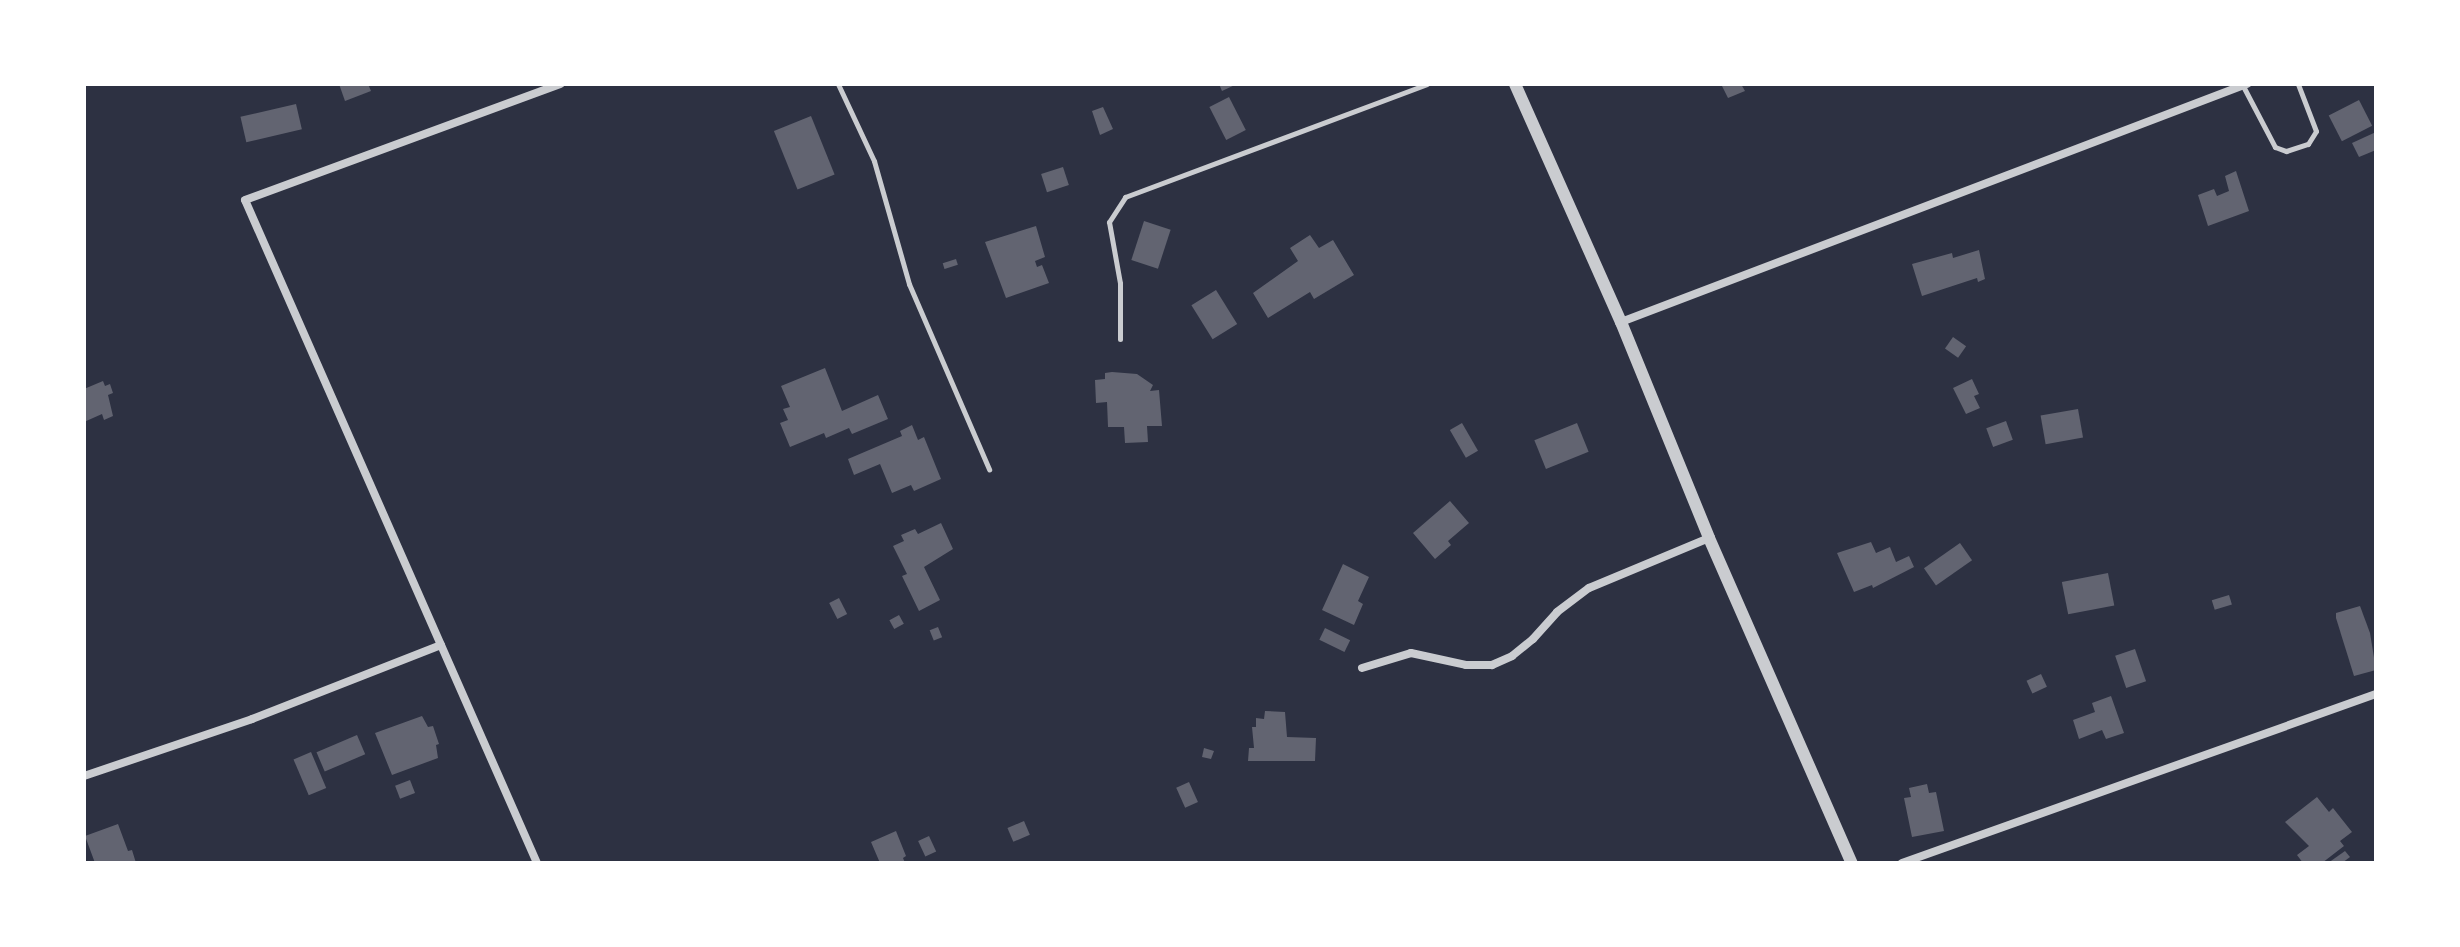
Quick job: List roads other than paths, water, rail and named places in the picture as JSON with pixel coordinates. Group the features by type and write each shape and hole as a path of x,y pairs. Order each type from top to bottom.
{"street":[{"path":"537,863 245,200 560,84"},
{"path":"1515,84 1621,322 1709,538 1852,863"},
{"path":"1621,322 2245,85"},
{"path":"1362,668 1411,653 1466,665 1492,665 1512,656 1533,639 1557,612 1589,588 1709,538"},
{"path":"84,776 252,719 441,645"},
{"path":"1902,863 2376,694"}],"lane":[{"path":"838,84 874,161 909,284 989,469"},
{"path":"1120,339 1120,283 1109,222 1125,197 1427,84"},
{"path":"2245,85 2275,147 2286,151 2308,144 2316,131 2298,84"}]}
